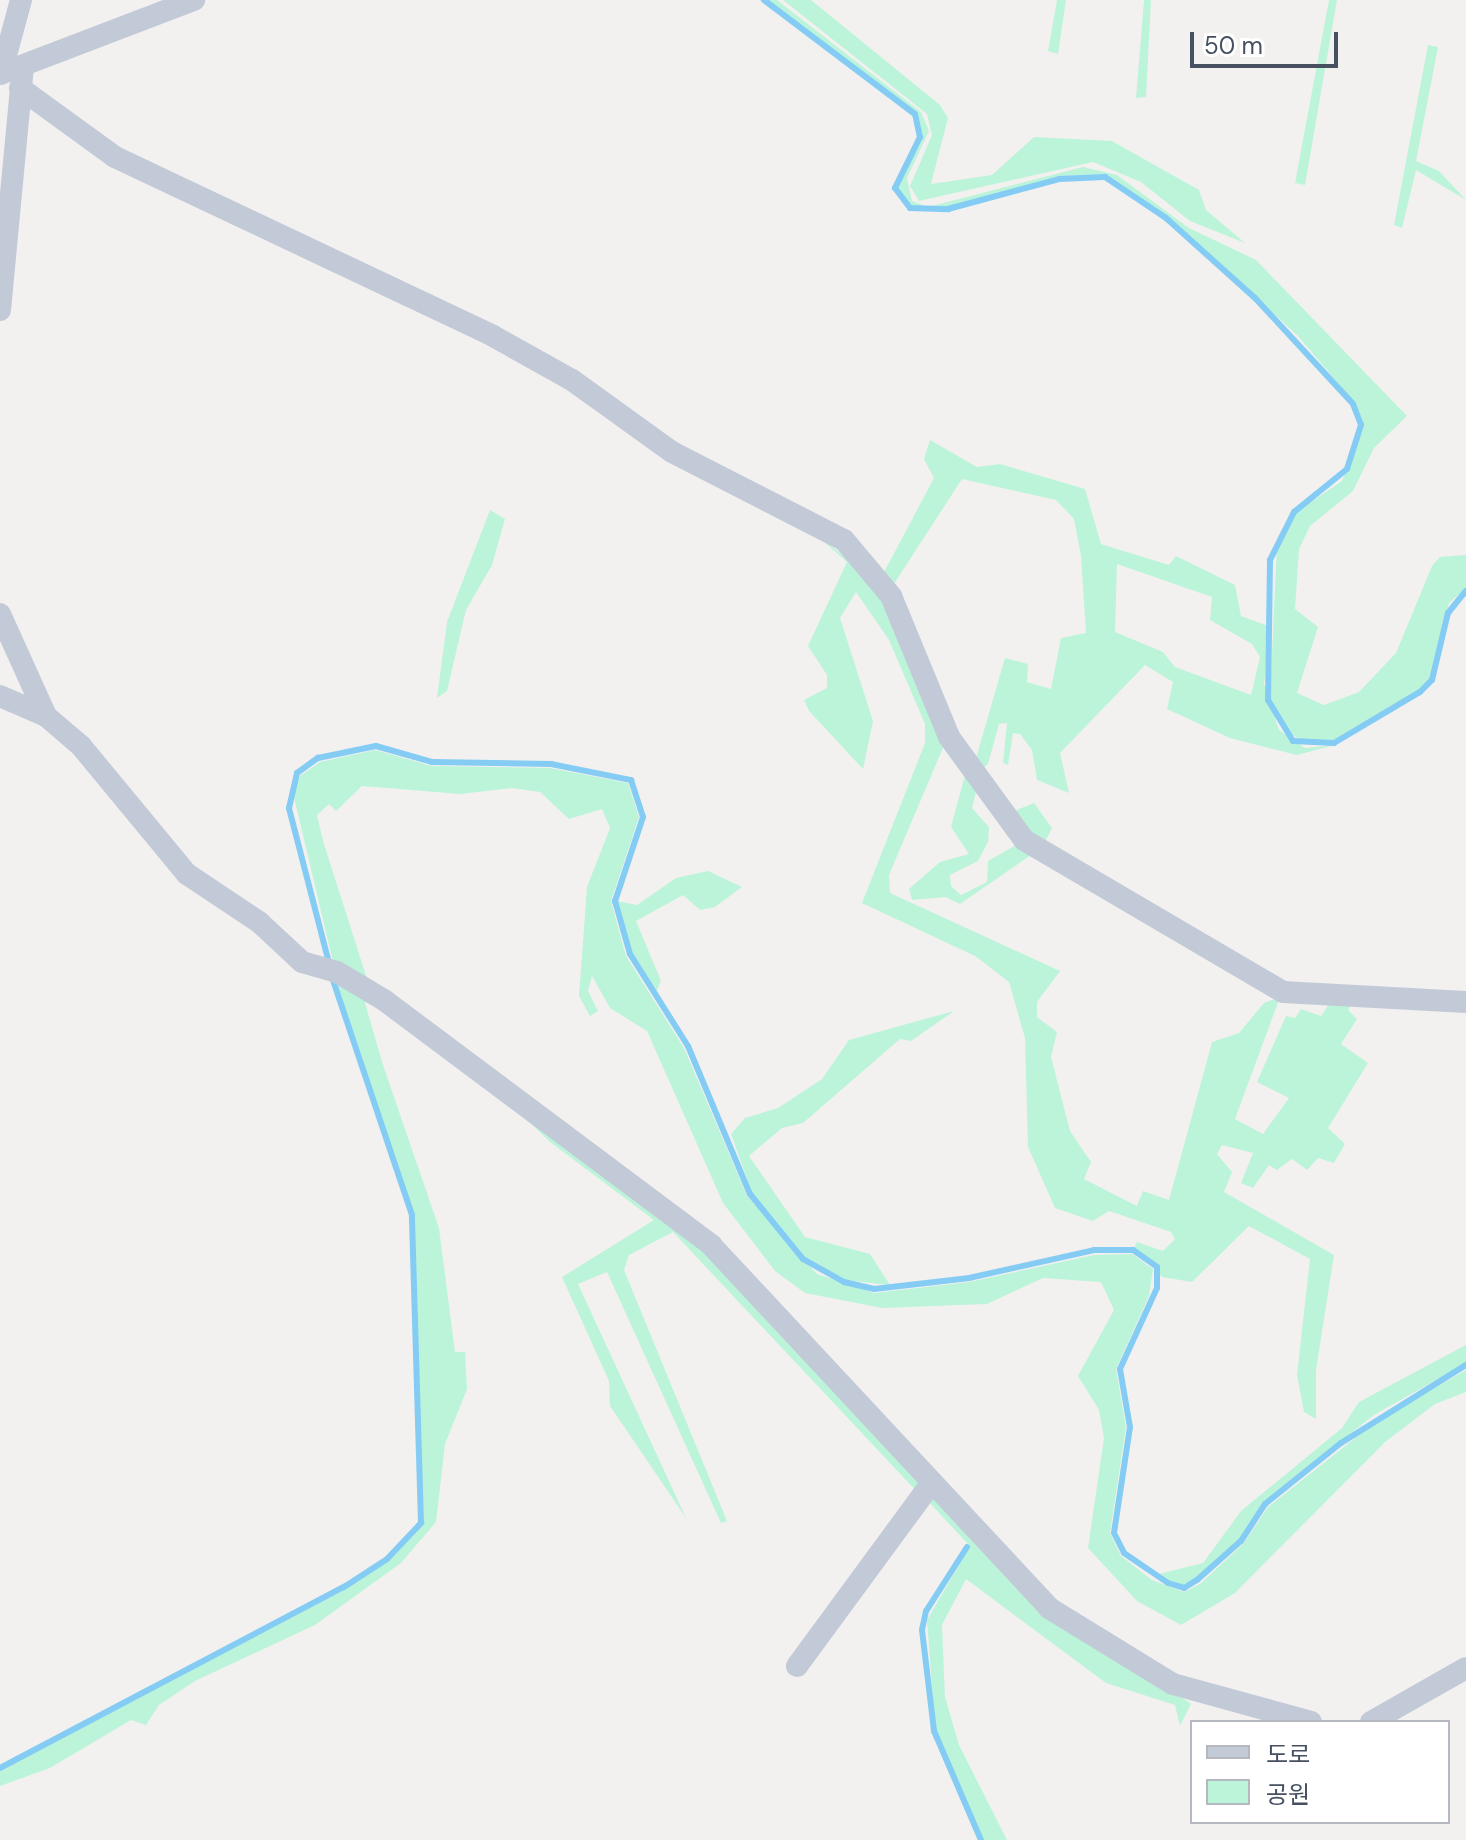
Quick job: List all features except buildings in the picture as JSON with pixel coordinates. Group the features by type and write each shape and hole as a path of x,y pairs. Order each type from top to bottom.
{"street":[{"path":"0,310 11,76 21,0"},
{"path":"11,76 194,0"},
{"path":"11,76 115,157 503,341 672,452 844,540 891,596 949,737 1024,840 1283,992 1466,1002"},
{"path":"0,614 46,716"},
{"path":"0,696 46,716 81,746 187,874 259,922 302,962 337,972 384,1000 711,1245 1023,1585 1097,1644 1173,1684 1304,1720"},
{"path":"797,1666 930,1485"},
{"path":"1375,1720 1466,1668"}],"green space":[{"path":"767,0 777,0 921,112 929,131 907,178 912,201 928,207 1083,167 1117,175 1189,228 1256,260 1407,416 1374,448 1353,491 1310,526 1299,549 1295,609 1318,627 1297,693 1324,705 1359,692 1396,653 1432,566 1440,557 1466,555 1466,588 1449,603 1430,679 1418,691 1334,740 1305,743 1282,728 1270,701 1277,543 1295,513 1342,481 1363,425 1354,402 1298,336 1168,217 1105,175 1059,178 948,208 911,207 897,188 922,137 916,114"},
{"path":"783,0 811,0 940,105 948,118 931,184 992,175 1034,137 1112,141 1199,190 1206,210 1245,243 1190,221 1141,182 1093,162 919,201 910,186 932,135 927,114"},
{"path":"1057,0 1066,0 1058,54 1048,51"},
{"path":"1144,0 1151,0 1146,97 1136,98"},
{"path":"1329,0 1337,0 1305,185 1295,183"},
{"path":"1428,45 1438,47 1416,161 1439,171 1466,200 1416,170 1402,228 1394,225"},
{"path":"930,440 977,467 1000,464 1085,489 1101,544 1169,565 1176,556 1235,585 1241,616 1271,627 1264,684 1279,730 1305,748 1335,745 1297,755 1230,738 1167,709 1173,682 1145,665 1060,753 1069,793 1037,780 1032,750 1020,734 1013,733 1008,765 1003,763 1007,723 999,724 988,764 978,772 974,765 1005,658 1028,664 1027,682 1051,689 1061,638 1086,633 1081,556 1074,519 1056,500 962,479 892,587 883,574 934,478 924,459","holes":["1117,564 1212,597 1210,620 1252,644 1260,657 1251,695 1175,667 1163,652 1115,632"]},
{"path":"490,510 505,519 492,565 466,610 447,691 437,698 447,622"},
{"path":"807,527 872,578 945,743 889,875 890,893 1060,971 1037,1002 1037,1017 1057,1032 1051,1057 1070,1131 1091,1162 1084,1179 1137,1206 1143,1191 1169,1200 1212,1042 1239,1033 1264,1003 1280,997 1235,1119 1263,1134 1289,1098 1257,1082 1286,1016 1295,1018 1301,1009 1321,1016 1336,994 1356,998 1348,1010 1357,1019 1341,1044 1368,1063 1328,1128 1345,1144 1334,1163 1318,1158 1307,1170 1292,1159 1277,1170 1269,1165 1253,1188 1241,1183 1253,1153 1222,1145 1217,1154 1232,1172 1224,1192 1334,1255 1316,1370 1316,1419 1304,1412 1297,1375 1310,1259 1249,1226 1192,1282 1162,1277 1134,1248 1137,1242 1163,1251 1175,1239 1171,1232 1109,1211 1093,1221 1055,1208 1028,1147 1025,1038 1009,982 975,956 862,903 925,743 925,724 889,640 856,592 840,618 873,721 863,769 809,711 804,700 827,688 827,675 808,646 847,562"},
{"path":"375,750 432,766 550,768 628,783 639,817 611,901 626,956 684,1048 747,1196 817,1274 874,1293 969,1282 1094,1255 1132,1254 1153,1269 1149,1296 1116,1369 1126,1427 1110,1533 1121,1556 1152,1580 1184,1592 1200,1584 1244,1543 1268,1507 1378,1420 1466,1370 1466,1392 1435,1404 1385,1442 1235,1593 1181,1625 1137,1601 1088,1548 1104,1438 1099,1410 1078,1376 1114,1310 1101,1282 1043,1278 987,1304 882,1308 805,1293 775,1271 723,1203 647,1031 610,1008 592,976 588,991 598,1011 590,1016 579,996 587,887 610,828 602,809 569,819 540,792 512,788 460,794 362,786 336,811 329,804 317,815 369,985 333,962 293,793 300,776 320,762"},
{"path":"965,775 976,792 972,808 989,827 988,842 978,861 950,875 951,886 961,895 987,882 988,861 1016,845 1031,855 960,904 946,897 912,900 909,889 940,862 969,854 951,827"},
{"path":"1034,803 1052,828 1043,846 1007,814"},
{"path":"708,871 742,887 715,907 700,910 683,895 636,921 661,981 656,993 632,953 617,901 637,905 676,878"},
{"path":"333,975 373,998 365,1003 439,1228 455,1352 465,1352 467,1389 445,1444 436,1522 401,1563 315,1625 195,1681 159,1705 146,1725 131,1720 50,1768 0,1786 0,1771 345,1588 388,1561 423,1524 414,1215"},
{"path":"954,1011 911,1041 900,1039 803,1123 782,1128 749,1156 805,1237 870,1254 890,1285 844,1280 805,1257 752,1193 731,1134 745,1118 778,1108 822,1079 849,1040"},
{"path":"496,1090 692,1235 923,1483 920,1495 673,1232 629,1255 624,1270 727,1521 721,1523 607,1272 578,1284 686,1518 610,1406 609,1381 562,1277 654,1220 550,1142"},
{"path":"1466,1345 1466,1363 1374,1415 1263,1503 1239,1540 1196,1579 1183,1586 1155,1575 1203,1563 1241,1511 1342,1428 1359,1402"},
{"path":"930,1494 999,1566 1191,1704 1180,1726 1175,1705 1106,1683 966,1579 942,1625 945,1697 959,1745 1007,1840 983,1840 935,1728 927,1620 970,1546 926,1499"}],"waterway":[{"path":"764,0 915,114 920,137 895,188 910,208 948,209 1059,179 1105,177 1166,218 1255,298 1353,404 1361,425 1347,469 1294,512 1270,560 1268,700 1293,741 1334,743 1420,692 1432,680 1448,613 1466,591"},
{"path":"329,963 289,808 297,773 318,758 376,746 432,762 551,764 631,780 643,817 615,901 630,954 688,1046 750,1194 803,1259 844,1282 874,1289 969,1278 1094,1250 1133,1250 1157,1267 1157,1288 1120,1369 1130,1427 1114,1533 1124,1553 1168,1583 1184,1588 1197,1580 1241,1541 1265,1504 1341,1443 1466,1365"},
{"path":"0,1768 344,1587 387,1559 421,1523 412,1215 332,977"},
{"path":"967,1547 926,1611 922,1630 934,1731 981,1840"}]}
